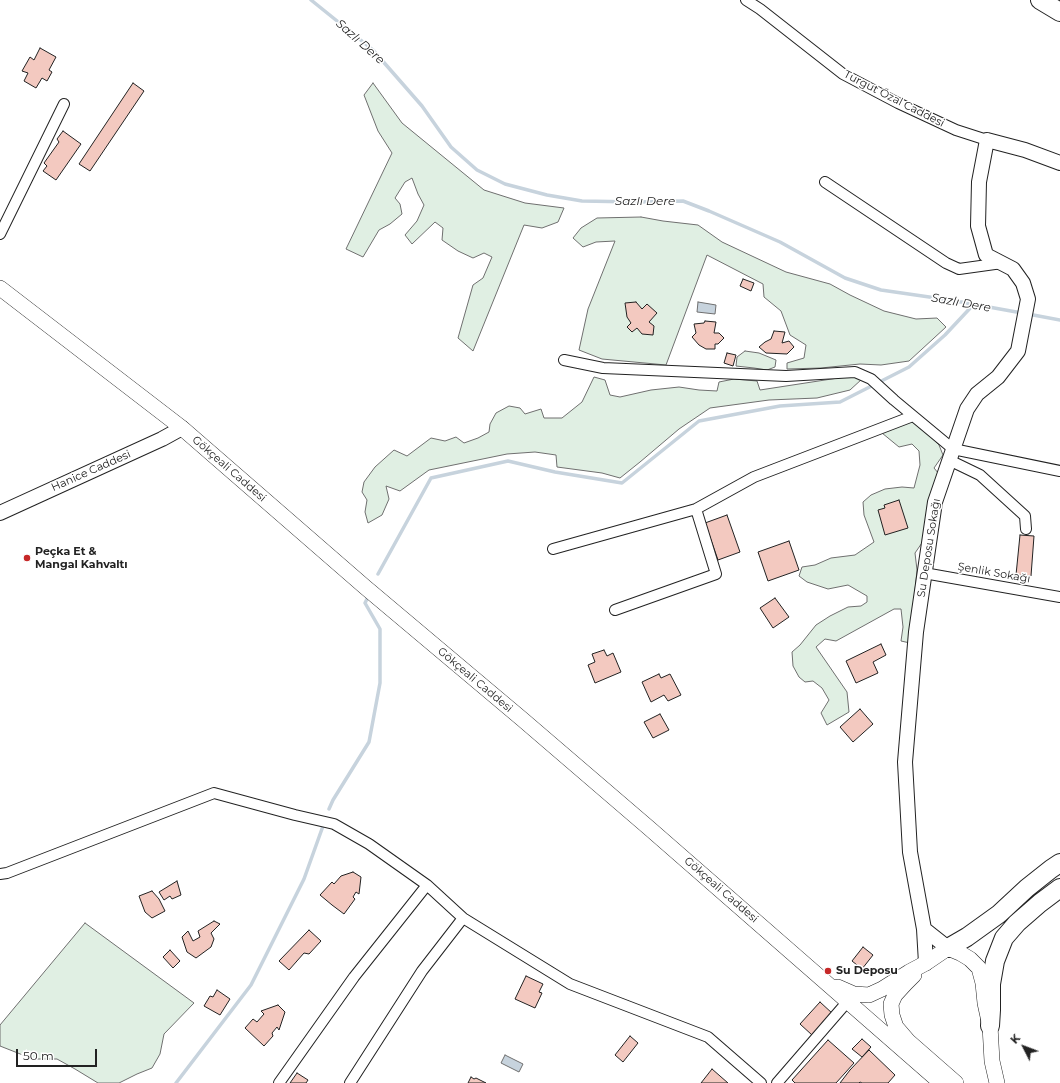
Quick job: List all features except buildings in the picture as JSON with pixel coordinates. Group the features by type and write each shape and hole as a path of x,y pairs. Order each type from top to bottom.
{"highway":[{"path":"1040,0 1060,12"},
{"path":"1049,0 1060,4"},
{"path":"948,948 967,937 999,914 1026,888 1060,863"},
{"path":"990,1026 991,984 995,961 1004,938 1017,923 1060,888"}],"main road":[{"name":"Gökçeali Caddesi","path":"0,288 182,428 365,587 528,724 811,968 941,1083"},
{"path":"811,968 839,988 854,994 869,995 926,963 948,948 970,959 979,968 983,982 985,1004 990,1026 992,1061 997,1083"},
{"path":"926,963 896,995 891,1004 892,1015 896,1027 908,1041 956,1083"}],"street":[{"name":"Turgut Özal Caddesi","path":"746,0 760,9 843,74 898,103 956,130 1025,150 1060,164"},
{"path":"0,234 64,104"},
{"name":"Su Deposu Sokağı","path":"926,963 924,929 910,852 905,762 916,632 924,573 935,502 967,409 977,394 998,377 1018,351 1028,299 1023,283 1013,269 986,254 978,226 978,182 987,140"},
{"path":"825,182 952,266 959,269 1002,263"},
{"path":"564,360 603,368 771,376 855,372 871,379 913,416 951,454 980,476 1025,516 1026,529"},
{"path":"554,549 696,509 754,477 913,416"},
{"name":"Hanice Caddesi","path":"0,512 162,439 182,428"},
{"path":"951,454 1060,471"},
{"path":"615,610 716,574 696,509"},
{"name":"Şenlik Sokağı","path":"924,573 1060,597"},
{"path":"0,874 7,873 214,793 334,824 369,844 427,885 463,918 570,984 708,1037 761,1083"},
{"path":"279,1083 354,977 427,885"},
{"path":"350,1083 422,971 463,918"},
{"path":"924,929 948,948"},
{"path":"777,1083 848,1001"}],"green space":[{"path":"373,83 402,123 484,190 525,203 564,208 558,222 542,228 524,225 473,351 458,338 473,285 483,278 492,257 484,253 473,258 458,251 442,240 443,228 435,222 412,244 405,235 417,221 424,205 412,178 405,182 395,198 400,204 402,214 390,224 379,230 363,257 346,249 392,153 378,131 364,95"},
{"path":"641,217 698,225 722,242 786,272 830,284 884,311 916,319 937,318 946,327 909,361 881,365 860,364 821,368 787,369 787,363 804,358 806,345 790,335 781,311 764,297 763,284 707,255 666,365 602,359 579,350 588,309 615,241 596,242 583,247 573,238 581,228 597,218"},
{"path":"745,351 759,353 776,360 775,367 767,370 736,366 737,357"},
{"path":"851,376 862,379 850,390 817,398 769,400 710,408 679,429 620,478 602,473 557,467 556,455 535,452 507,454 429,470 400,491 386,486 389,499 382,515 368,523 365,512 367,500 362,492 364,482 375,467 394,450 407,456 431,438 445,441 456,437 464,443 478,438 489,432 490,424 496,413 509,406 520,408 525,414 541,409 544,418 562,418 582,402 594,377 605,380 610,395 620,397 651,390 679,387 717,391 719,382 734,379 757,381 760,390"},
{"path":"902,420 917,423 939,445 943,455 934,468 939,474 926,537 915,553 917,570 910,643 901,641 903,627 901,609 894,609 836,641 825,639 816,647 847,692 849,712 827,725 821,713 829,700 822,688 813,681 805,682 799,677 793,666 792,652 800,645 816,625 848,607 861,606 867,602 867,596 848,585 828,589 807,582 799,576 802,567 815,565 831,558 855,555 874,542 864,515 863,502 871,495 885,489 902,487 914,488 920,465 919,451 912,444 899,447 882,433"},
{"path":"85,923 194,1003 164,1034 160,1054 152,1068 119,1083 98,1083 57,1059 33,1059 0,1046 0,1025"}],"shaded area":[{"path":"698,302 716,305 715,314 697,312"},
{"path":"505,1055 523,1064 519,1072 501,1063"}],"waterway":[{"name":"Sazlı Dere","path":"311,0 373,50 422,106 451,147 477,170 505,184 547,195 582,201 683,201 780,242 845,278 881,290 950,300 1022,313"},
{"path":"378,574 431,478 508,461 555,472 622,483 699,421 780,406 840,402 909,367 945,335 974,304"},
{"name":"Sazlı Dere","path":"1028,314 1060,320"},
{"path":"329,809 369,742 380,683 380,629 365,603 369,595"},
{"path":"176,1083 251,985 304,879 323,826"}],"place":[{"name":"Peçka Et & Mangal Kahvaltı","path":"27,558"},
{"name":"Su Deposu","path":"828,971"}]}
